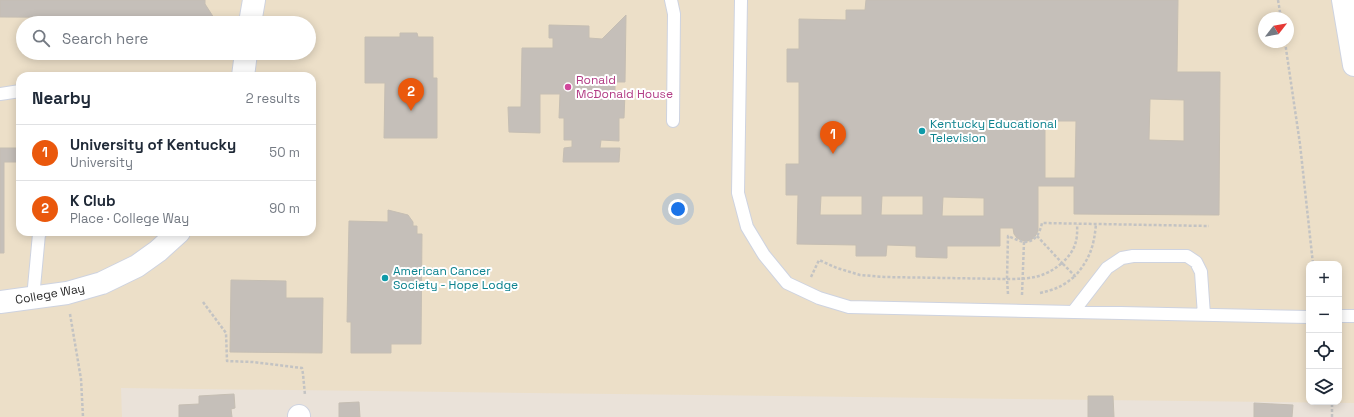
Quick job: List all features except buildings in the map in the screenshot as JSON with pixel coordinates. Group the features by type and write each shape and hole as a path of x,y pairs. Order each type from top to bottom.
{"street":[{"path":"251,16 254,0"},
{"path":"1343,0 1354,65"},
{"path":"243,72 245,60"},
{"name":"College Way","path":"0,302 67,293 102,283 122,274 158,251 175,236"}],"lane":[{"path":"671,0 674,14 673,121"},
{"path":"741,0 738,193 747,227 764,255 787,283 819,298 849,307 1306,316"},
{"path":"0,94 16,92"},
{"path":"33,298 39,236"},
{"path":"1073,312 1107,268 1122,258 1134,256 1187,256 1196,262 1201,272 1204,315"},
{"path":"1342,316 1354,316"}],"path":[{"path":"1278,0 1280,12"},
{"path":"1285,48 1300,144 1313,261"},
{"path":"1010,296 1008,294 1008,236 1024,242 1033,240 1041,229 1042,222 1209,226"},
{"path":"802,290 819,260 837,268 860,275 884,277 1022,279 1044,275 1054,270 1068,258 1078,238 1077,224"},
{"path":"1034,295 1055,290 1064,285 1082,268 1094,243 1096,224"},
{"path":"1037,236 1075,276"},
{"path":"1022,295 1024,242"},
{"path":"67,293 80,379 83,417"},
{"path":"1016,296 1028,296"},
{"path":"203,302 226,333 227,361 253,362 302,368 304,374 301,411"},
{"path":"1332,405 1332,417"}],"shaded area":[{"path":"0,0 1354,0 1354,403 1342,403 1342,261 1306,261 1306,402 121,388 122,417 0,417"}],"place":[{"name":"Ronald McDonald House","path":"568,87"},
{"name":"K Club","path":"411,111"},
{"name":"Kentucky Educational Television","path":"922,131"},
{"name":"University of Kentucky","path":"833,154"},
{"name":"American Cancer Society - Hope Lodge","path":"385,278"}]}
